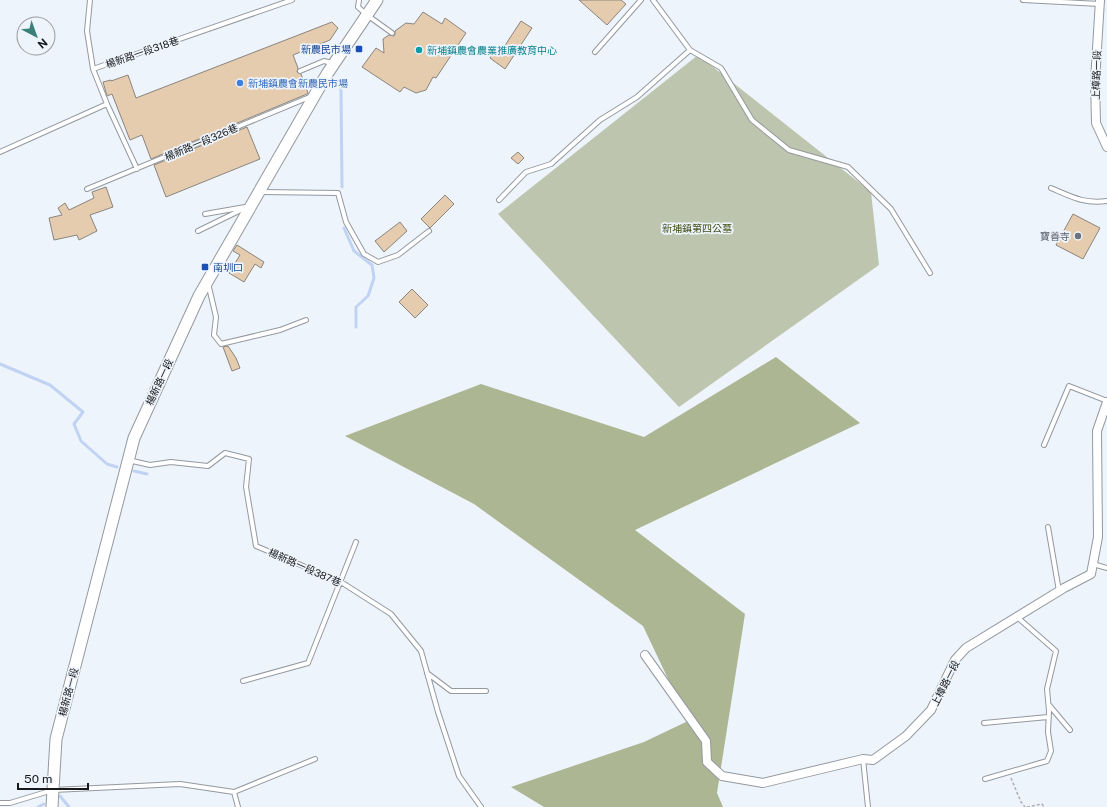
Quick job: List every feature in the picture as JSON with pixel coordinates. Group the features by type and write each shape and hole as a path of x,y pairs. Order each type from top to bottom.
{"main road":[{"name":"楊新路一段","path":"52,807 56,739 134,438 199,296 316,94 377,0"}],"street":[{"name":"上樟路一段","path":"1100,2 1095,81 1096,123 1107,148"},
{"name":"上樟路一段","path":"645,655 706,741 706,762 722,776 763,783 863,759 873,760 906,736 931,710 955,660 966,648 1059,591 1091,574 1098,537 1097,432 1107,402"}],"lane":[{"path":"90,0 87,31 94,69"},
{"name":"楊新路一段318巷","path":"137,169 107,104 94,69 292,0"},
{"path":"359,0 358,7 366,16 392,33"},
{"path":"595,52 640,0"},
{"path":"653,0 690,50 721,68 752,120 789,150 848,167 891,209 930,273"},
{"path":"1023,0 1100,2"},
{"path":"499,200 526,172 551,164 600,120 638,97 690,50"},
{"path":"300,71 324,61 335,63"},
{"name":"楊新路一段326巷","path":"87,190 316,94"},
{"path":"0,152 107,104"},
{"path":"1052,188 1084,201 1094,202 1107,200"},
{"path":"259,192 338,193 346,222 364,254 378,262 398,255 429,231"},
{"path":"205,214 251,206"},
{"path":"198,231 251,206"},
{"path":"208,281 216,316 214,335 221,344 280,330 306,320"},
{"path":"1044,445 1069,386 1107,402"},
{"name":"楊新路一段387巷","path":"128,460 150,465 171,462 208,466 225,453 249,459 246,487 256,546 341,582 391,614 421,651 438,712 459,776 481,807"},
{"path":"1048,527 1059,591"},
{"path":"243,681 308,663 356,542"},
{"path":"1093,564 1107,568"},
{"path":"985,779 1047,761 1051,751 1048,732 1049,704 1047,689 1056,651 1017,616"},
{"path":"427,673 452,691 486,691"},
{"path":"1049,704 1070,730"},
{"path":"984,723 1048,717"},
{"path":"0,803 10,803 53,790 180,784 234,792 315,759"},
{"path":"863,759 868,807"},
{"path":"234,792 238,807"}],"path":[{"path":"1010,772 1012,783 1021,802 1026,807 1042,804 1044,807"}],"green space":[{"name":"新埔鎮第四公墓","path":"698,55 871,192 879,265 679,407 498,214"},
{"path":"776,357 860,423 635,530 745,614 717,793 723,807 544,807 511,787 644,742 688,721 643,626 474,504 345,436 481,384 644,437"}],"building":[{"path":"579,0 621,0 626,4 607,25"},
{"name":"新埔鎮農會農業推廣教育中心","path":"423,12 442,24 445,18 466,33 436,78 433,77 426,90 416,93 404,87 400,92 362,67 376,48 384,53 383,39 389,35 394,36 395,31 406,23 414,24"},
{"path":"521,21 532,28 505,69 490,58 498,47 502,50"},
{"name":"新埔鎮農會新農民市場","path":"332,22 338,28 330,40 293,55 298,68 297,72 301,74 308,93 307,94 151,159 142,135 130,140 112,94 107,96 103,82 128,75 136,98"},
{"path":"247,127 260,159 166,197 154,165"},
{"path":"518,152 524,158 518,164 511,158"},
{"path":"106,187 113,207 90,215 97,231 79,240 77,235 54,240 49,218 62,215 58,208 65,203 69,210 94,198 92,192"},
{"path":"445,195 454,204 430,228 421,219"},
{"name":"寶善寺","path":"1073,214 1100,228 1083,259 1056,245"},
{"path":"400,222 407,231 384,252 375,241"},
{"path":"237,245 264,262 261,268 255,264 244,282 229,273 240,255 233,251"},
{"path":"412,289 428,305 415,318 399,302"},
{"path":"228,346 236,358 240,368 232,371 223,347"}],"waterway":[{"path":"341,88 342,187"},
{"path":"344,228 354,251 372,265 374,278 368,296 356,307 356,327"},
{"path":"0,364 50,385 83,412 74,424 81,441 107,464 117,467"},
{"path":"134,471 147,474"},
{"path":"60,796 69,807"},
{"path":"38,807 44,804"}],"place":[{"name":"新農民市場","path":"359,49"},
{"name":"新埔鎮農會農業推廣教育中心","path":"419,50"},
{"name":"新埔鎮農會新農民市場","path":"240,83"},
{"name":"寶善寺","path":"1078,236"},
{"name":"南圳口","path":"205,267"}]}
